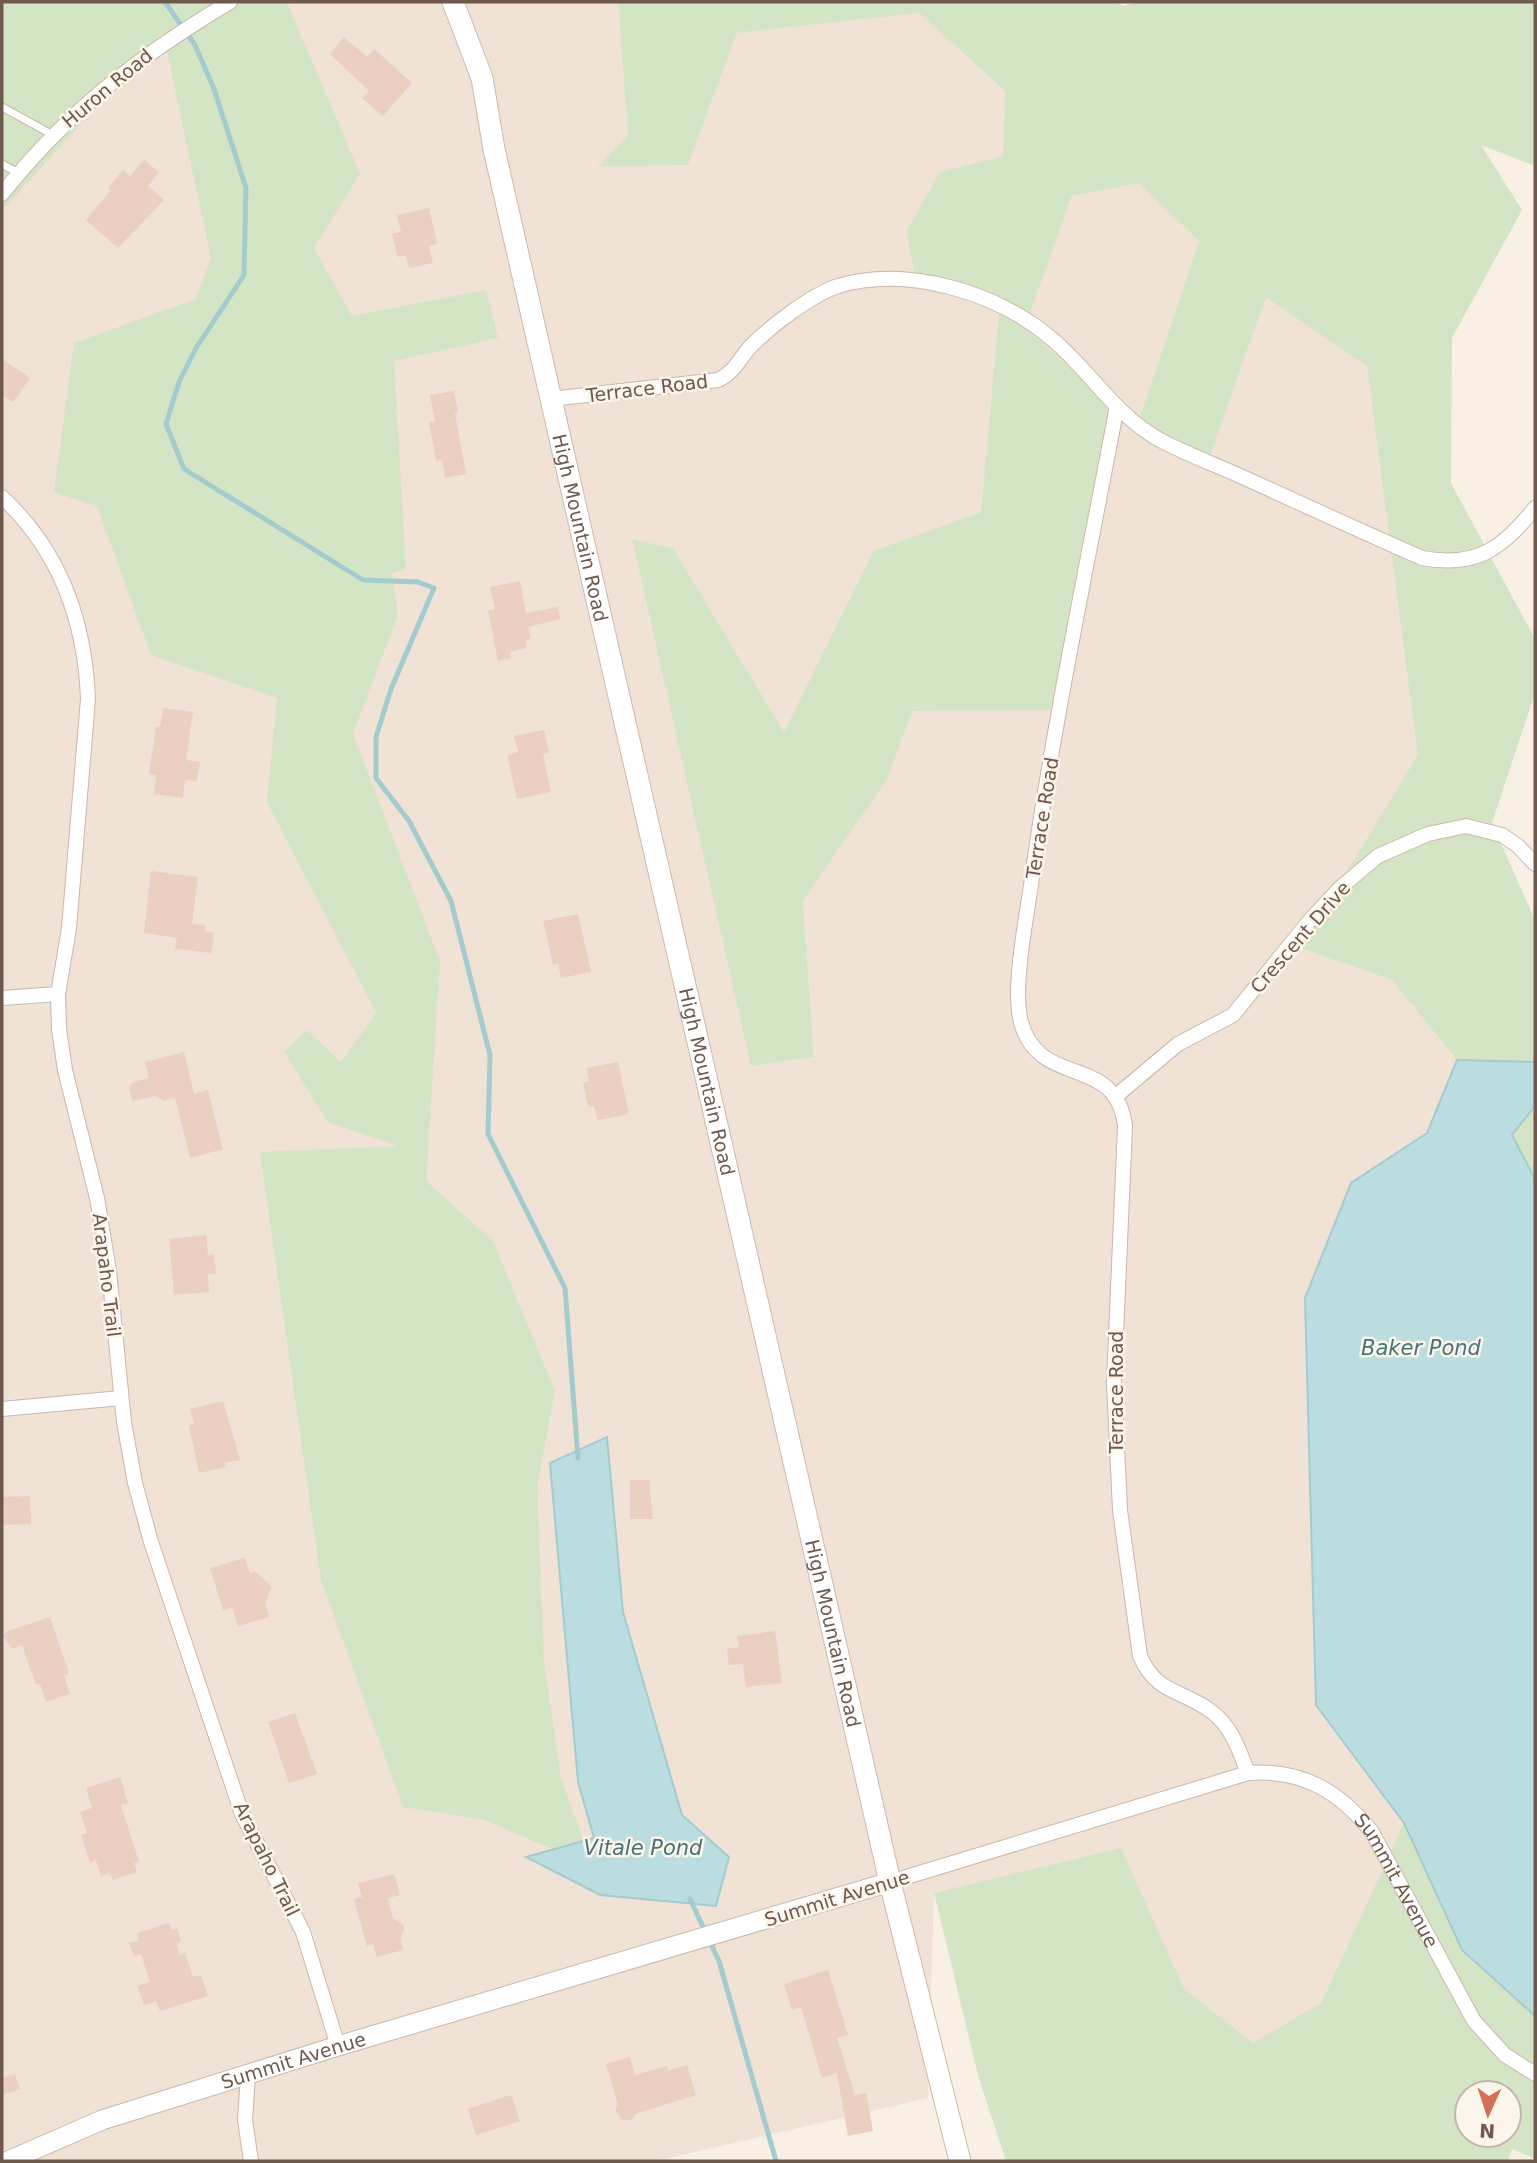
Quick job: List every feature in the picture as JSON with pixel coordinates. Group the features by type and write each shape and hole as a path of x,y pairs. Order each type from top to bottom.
{"main road":[{"name":"High Mountain Road","path":"453,2 482,78 494,149 890,1882 960,2161"}],"street":[{"name":"Huron Road","path":"2,194 53,135 105,85 208,7 230,2"},
{"name":"Terrace Road","path":"551,400 718,380 729,374 759,339 816,296 837,286 859,281 894,280 959,290 1019,316 1054,340 1117,406 1040,822 1018,1004 1028,1039 1040,1054 1056,1066 1106,1084 1123,1110 1125,1126 1114,1382 1116,1456 1140,1656 1156,1682 1196,1702 1227,1727 1248,1773"},
{"path":"1117,406 1159,439 1422,558 1458,561 1478,557 1506,540 1535,508"},
{"name":"Arapaho Trail","path":"2,497 40,540 60,573 79,624 87,666 88,699 70,914 58,994 65,1070 97,1198 109,1271 121,1398 135,1483 150,1542 224,1765 261,1857 303,1932 338,2046"},
{"name":"Crescent Drive","path":"1116,1096 1178,1044 1233,1015 1311,919 1340,888 1378,856 1428,834 1466,826 1502,835 1518,846 1535,864"},
{"path":"2,998 58,994"},
{"path":"2,1409 121,1398"},
{"name":"Summit Avenue","path":"8,2161 102,2120 338,2046 1248,1773 1292,1774 1317,1783 1357,1812 1372,1832 1474,2021 1505,2055 1535,2074"},
{"path":"248,2075 245,2106 251,2161"}],"lane":[{"path":"2,107 53,135"},
{"path":"2,163 18,173"}],"shaded area":[{"path":"2,2 618,2 628,136 598,167 688,165 737,33 919,13 1005,91 1003,156 940,172 999,312 981,512 873,551 784,732 673,548 632,539 752,1066 814,1057 803,901 888,778 912,711 1057,710 1025,327 1072,196 1139,182 1199,241 1135,431 1209,457 1266,296 1367,365 1419,755 1300,948 1392,980 1457,1060 1427,1133 1351,1183 1316,1705 1404,1823 1321,2003 1232,2068 934,1893 928,2098 656,2161 2,2161"}],"green space":[{"path":"2,2 287,2 360,174 314,248 352,316 486,290 498,338 394,361 406,569 392,573 398,615 353,734 440,961 426,1181 493,1241 555,1391 537,1486 544,1662 561,1778 593,1867 485,1820 403,1807 321,1580 260,1152 399,1146 328,1122 284,1052 307,1030 341,1062 376,1013 267,802 277,698 151,655 97,506 54,492 74,343 196,299 211,258 163,33 2,211"},
{"path":"618,2 1116,2 1124,6 1135,2 1535,2 1535,166 1481,145 1522,210 1452,338 1451,483 1535,639 1535,693 1492,823 1535,920 1535,1062 1457,1060 1392,980 1300,948 1418,755 1367,366 1266,297 1209,458 1135,431 1199,241 1139,183 1072,196 1025,327 1109,404 1057,710 912,711 888,778 803,901 814,1057 751,1066 632,539 673,548 784,732 873,551 981,512 999,312 915,276 906,232 940,172 1003,156 1005,91 919,13 737,33 688,165 597,167 628,136"},
{"path":"1535,1106 1535,1179 1512,1135"},
{"path":"1404,1823 1462,1950 1535,2016 1535,2159 1512,2149 1508,2161 1006,2161 979,2079 934,1893 1121,1848 1184,1989 1253,2043 1321,2003"}],"water":[{"name":"Baker Pond","path":"1457,1060 1535,1062 1535,1106 1512,1135 1535,1179 1535,2016 1462,1950 1404,1823 1316,1705 1305,1298 1351,1183 1427,1133"},
{"name":"Vitale Pond","path":"607,1437 623,1612 682,1815 729,1857 716,1906 600,1895 526,1857 594,1838 578,1782 550,1463"}],"building":[{"path":"344,37 367,57 374,49 412,83 383,116 362,98 369,91 330,54"},
{"path":"144,160 159,172 148,186 164,200 118,248 86,220 111,190 108,188 123,170 130,176"},
{"path":"429,208 437,244 429,246 433,263 409,268 406,255 398,257 392,234 401,232 397,215"},
{"path":"2,359 30,378 13,402 2,395"},
{"path":"454,391 458,412 455,413 466,474 445,478 442,460 436,461 429,422 435,421 430,395"},
{"path":"520,581 526,613 558,607 560,619 528,627 531,639 526,640 527,648 510,652 511,658 498,661 488,611 495,609 490,587"},
{"path":"163,708 193,712 186,760 200,762 197,781 185,780 183,798 154,794 156,775 149,774 156,726 160,727"},
{"path":"544,730 549,752 543,754 551,792 517,799 507,755 518,752 514,736"},
{"path":"151,871 198,877 192,924 205,925 205,931 214,933 211,953 175,949 177,938 144,933"},
{"path":"578,914 591,972 561,978 558,963 553,965 543,921"},
{"path":"184,1052 194,1094 208,1090 223,1149 190,1158 175,1098 164,1101 155,1096 132,1101 129,1087 133,1082 149,1078 145,1062"},
{"path":"618,1062 629,1114 598,1120 594,1106 588,1107 583,1083 589,1081 587,1068"},
{"path":"206,1235 208,1255 214,1254 216,1274 208,1274 209,1292 174,1295 169,1239"},
{"path":"223,1401 240,1460 225,1463 226,1467 199,1473 189,1425 194,1424 190,1409"},
{"path":"630,1480 649,1480 653,1519 630,1519"},
{"path":"30,1496 31,1524 2,1525 2,1497"},
{"path":"245,1558 250,1573 256,1572 272,1587 265,1603 269,1617 238,1626 232,1608 223,1610 210,1568"},
{"path":"50,1617 69,1673 64,1675 70,1694 46,1702 40,1684 36,1685 22,1645 12,1649 3,1636 8,1631"},
{"path":"775,1631 782,1683 746,1687 743,1664 729,1665 727,1649 739,1647 737,1636"},
{"path":"295,1713 317,1774 289,1783 268,1722"},
{"path":"120,1777 128,1803 121,1805 139,1862 134,1863 137,1872 113,1880 110,1873 101,1876 96,1860 90,1862 81,1835 87,1833 80,1812 92,1808 86,1788"},
{"path":"394,1874 400,1895 388,1898 393,1918 404,1925 400,1938 403,1950 377,1957 373,1944 367,1946 354,1899 362,1897 358,1883"},
{"path":"169,1923 172,1930 177,1928 181,1941 176,1943 180,1955 185,1953 193,1977 201,1975 208,1996 160,2011 156,2001 144,2005 137,1986 150,1982 141,1954 134,1956 129,1943 139,1940 137,1933"},
{"path":"828,1970 848,2035 837,2038 855,2095 866,2093 873,2131 848,2136 837,2073 822,2078 801,2007 792,2010 784,1984"},
{"path":"630,2057 635,2075 667,2066 668,2071 687,2065 696,2095 635,2114 633,2119 623,2121 615,2110 618,2105 606,2064"},
{"path":"15,2074 20,2089 2,2095 2,2078"},
{"path":"511,2095 520,2121 476,2135 468,2109"}],"waterway":[{"path":"165,2 195,45 214,89 246,188 244,275 196,348 179,382 166,424 184,469 363,580 418,582 434,588 391,689 376,737 376,778 409,821 451,901 490,1055 488,1134 565,1288 578,1458"},
{"path":"690,1899 705,1931"},
{"path":"709,1940 719,1961 776,2161"}]}
